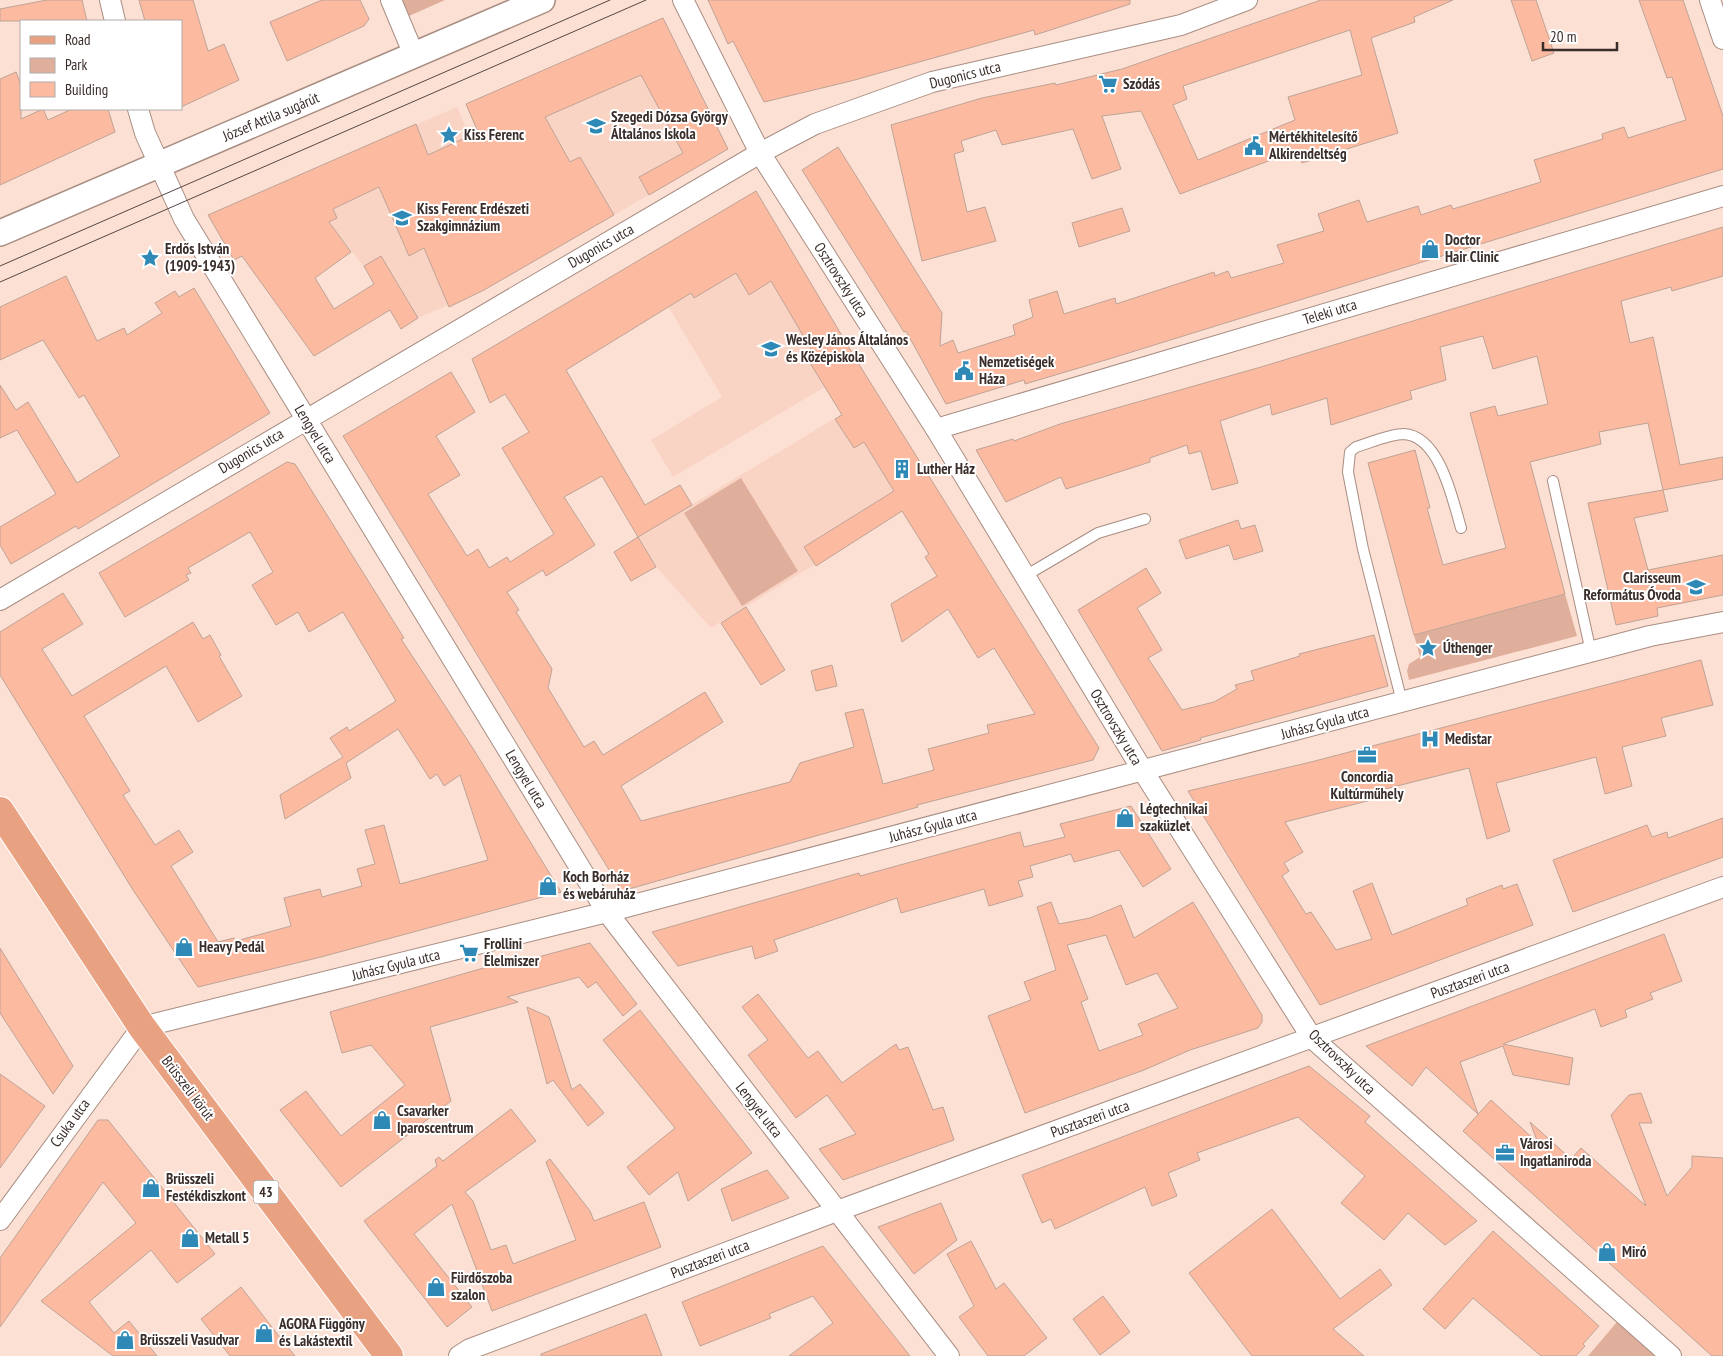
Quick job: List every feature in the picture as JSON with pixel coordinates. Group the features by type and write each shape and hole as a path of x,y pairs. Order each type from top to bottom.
{"main road":[{"name":"Brüsszeli körút","path":"0,811 142,1027 389,1356"}],"street":[{"path":"110,0 115,20"},
{"path":"391,0 414,55"},
{"name":"József Attila sugárút","path":"0,234 542,0"},
{"name":"Osztrovszky utca","path":"683,0 760,153 936,429 1143,771 1312,1038 1671,1356"},
{"name":"Dugonics utca","path":"0,600 760,153 816,124 932,82 1181,25 1247,0"},
{"path":"1710,0 1723,39"},
{"name":"Lengyel utca","path":"138,110 145,133 184,219 607,912 949,1356"},
{"name":"Teleki utca","path":"936,429 1723,196"},
{"name":"Juhász Gyula utca","path":"142,1027 607,912 1650,636 1723,622"},
{"name":"Pusztaszeri utca","path":"459,1356 470,1349 837,1211 1723,887"},
{"name":"Csuka utca","path":"0,1220 142,1027"}],"lane":[{"path":"1402,702 1363,549 1348,472 1350,452 1356,447 1402,434 1418,440 1427,447 1445,475 1461,528"},
{"path":"1552,481 1591,652"},
{"path":"1025,576 1098,533 1145,519"}],"shaded area":[{"path":"663,19 728,149 486,289 418,318 401,329 364,267 336,231 302,174 457,107 498,201 506,196 466,104"},
{"name":"Wesley János Általános és Középiskola","path":"756,191 860,366 673,477 651,440 722,397 640,259"},
{"path":"877,393 937,490 711,628 656,567 638,537"}],"green space":[{"path":"391,0 445,0 400,20"},
{"path":"741,478 798,571 742,606 684,513"},
{"path":"1565,594 1577,636 1409,680 1407,671 1409,664 1420,657 1414,635"},
{"path":"1617,1322 1655,1356 1588,1356"}],"building":[{"path":"47,0 82,0 87,20 0,21 0,9"},
{"path":"139,0 193,0 208,51 224,44 239,80 182,107 182,20 145,20"},
{"path":"322,0 360,0 369,19 364,26 287,61 270,22"},
{"path":"708,0 1130,0 1130,4 1035,35 1034,30 851,81 764,102 733,41 728,44"},
{"path":"1321,0 1453,0 1414,17 1415,22 1371,38 1398,133 1302,163 1298,150 1180,194 1141,111 1102,116 1121,169 1092,179 1073,129 1002,145 996,130 961,141 964,151 954,154 967,212 985,207 996,241 922,261 891,125 982,98 1055,83 1056,85 1122,69","holes":["1350,30 1362,75 1288,97 1295,120 1198,160 1173,105 1187,99 1183,86"]},
{"path":"1511,0 1536,0 1554,53 1532,61"},
{"path":"1639,0 1683,0 1723,116 1723,169 1109,359 1025,384 1024,380 946,404 906,331 904,332 802,170 838,147 942,313 940,346 953,340 958,353 1015,335 1013,325 1033,317 1029,300 1057,291 1064,314 1115,298 1116,304 1214,272 1215,276 1228,271 1231,278 1284,263 1277,245 1324,231 1318,214 1359,200 1367,222 1418,206 1421,215 1451,205 1453,209 1541,182 1534,160 1603,139 1602,134 1624,127 1628,138 1686,120 1672,77 1667,78"},
{"path":"663,18 728,149 649,195 639,177 683,153 641,75 545,117 570,162 580,157 614,215 484,290 449,307 424,248 409,256 379,187 333,209 337,218 329,222 351,252 315,278 334,309 374,284 364,266 381,256 418,318 401,329 390,310 314,356 242,256 234,260 208,215 416,124 428,155 478,132 466,104"},
{"path":"16,72 20,82 21,119 41,110 43,110 48,120 70,110 108,110 115,132 0,185 0,79"},
{"path":"756,191 860,366 1099,748 1093,760 917,805 918,807 622,891 343,436 451,372 475,412 436,436 460,475 428,494 467,556 478,549 489,568 507,557 510,562 554,534 502,448 529,432 505,394 490,403 472,359","holes":["736,273 749,295 771,281 811,349 804,353 842,415 835,419 854,448 864,442 894,491 804,547 816,566 902,511 929,554 925,557 937,576 891,604 902,642 948,609 978,658 994,648 1035,714 987,725 989,733 928,749 934,770 883,784 863,709 845,713 854,747 800,763 790,782 641,821 621,786 723,722 705,692 603,755 594,741 584,747 548,688 552,669 516,612 519,610 507,592 543,570 546,576 595,545 564,497 602,476 638,537 692,505 680,485 645,505 566,370 691,293 694,298"]},
{"path":"1122,208 1130,231 1079,247 1072,223"},
{"path":"1723,227 1723,276 1672,291 1671,287 1621,301 1630,343 1653,337 1680,465 1723,457 1723,479 1663,490 1648,423 1599,432 1601,444 1530,462 1565,594 1414,635 1368,463 1415,450 1430,508 1427,508 1443,565 1506,548 1470,413 1495,406 1498,416 1548,404 1537,356 1493,369 1483,336 1440,347 1446,380 1410,391 1412,399 1331,425 1327,398 1272,415 1270,404 1220,421 1238,483 1212,490 1201,451 1189,454 1187,445 1150,458 1150,462 1066,489 1061,477 1006,502 976,450 1013,439 1014,441 1060,424 1261,367"},
{"path":"66,276 97,341 124,328 127,335 162,313 155,303 175,291 179,297 194,288 270,413 78,529 76,526 11,564 0,545 0,527 56,494 17,430 0,438 0,385 16,410 28,402 77,483 120,456 84,395 79,398 43,340 0,360 0,307"},
{"path":"287,462 295,464 404,638 401,639 474,750 561,892 321,957 198,987 133,890 0,675 0,632 63,593 83,624 42,649 72,696 193,622 203,639 210,635 221,655 219,656 242,696 198,722 166,666 84,716 130,791 123,795 155,845 179,830 193,852 171,866 218,942 234,938 236,941 291,926 284,898 320,889 322,897 362,886 357,869 375,864 365,830 384,825 400,884 488,860 460,775 444,786 437,774 430,779 398,729 346,763 351,778 285,819 280,795 343,757 330,738 347,727 349,731 396,701 343,612 309,632 298,612 276,625 252,585 273,572 250,532 188,568 191,573 186,575 189,580 125,617 99,573"},
{"path":"1663,490 1668,511 1634,518 1648,570 1723,555 1723,595 1657,608 1658,616 1616,625 1588,503"},
{"path":"1238,520 1241,529 1255,525 1263,551 1234,560 1229,545 1186,559 1179,540"},
{"path":"638,537 656,567 631,581 614,552"},
{"path":"1146,568 1161,593 1137,608 1162,650 1148,658 1182,710 1214,702 1237,689 1235,685 1254,680 1251,671 1300,656 1299,654 1374,635 1388,686 1200,738 1201,740 1162,751 1078,610"},
{"path":"746,607 785,670 761,685 721,623"},
{"path":"1701,660 1713,705 1661,718 1666,736 1622,747 1632,786 1605,794 1596,757 1496,783 1510,831 1487,839 1469,768 1369,793 1371,800 1285,822 1303,852 1284,863 1289,871 1282,876 1306,914 1311,912 1336,950 1372,939 1353,891 1372,883 1392,935 1468,905 1466,899 1502,885 1503,889 1517,884 1533,925 1320,1005 1188,791 1311,762"},
{"path":"832,665 837,686 816,691 811,671"},
{"path":"1131,806 1171,869 1143,887 1119,850 1074,862 1071,854 1030,866 1033,877 1018,881 1023,896 989,906 984,889 901,913 897,898 774,940 778,951 755,959 752,946 678,966 652,932 859,873 860,876 1020,832 1024,847 1065,837 1060,824"},
{"path":"1723,818 1723,857 1573,912 1553,860 1647,825 1652,837 1667,832 1668,838"},
{"path":"1051,902 1059,924 1090,918 1121,905 1134,938 1193,902 1262,1015 1262,1022 1258,1028 1190,1050 1144,1070 1025,1113 988,1016 1031,1000 1024,982 1056,970 1037,907","holes":["1106,935 1126,985 1157,973 1178,1008 1138,1024 1143,1035 1099,1051 1081,1002 1088,999 1067,945"]},
{"path":"1664,934 1682,981 1650,993 1653,999 1625,1010 1627,1017 1601,1027 1595,1009 1503,1044 1573,1058 1569,1085 1513,1075 1503,1046 1460,1062 1478,1114 1426,1067 1412,1086 1366,1046"},
{"path":"590,943 637,1004 623,1016 596,982 588,988 579,977 507,997 518,1002 430,1027 451,1101 341,1187 280,1110 306,1091 341,1136 405,1085 371,1045 342,1053 330,1012 515,959 516,963"},
{"path":"0,948 73,1066 53,1094 0,1013"},
{"path":"758,994 808,1058 818,1051 842,1083 896,1044 899,1050 908,1047 933,1110 943,1107 954,1140 843,1180 819,1149 856,1134 827,1095 796,1118 748,1055 768,1040 742,1007"},
{"path":"527,1007 549,1017 572,1090 580,1084 604,1113 588,1126 553,1080 547,1084"},
{"path":"640,1010 752,1153 688,1201 678,1172 649,1195 627,1167 675,1128 603,1040"},
{"path":"1309,1066 1370,1116 1365,1122 1477,1221 1445,1245 1408,1213 1384,1240 1341,1203 1365,1176 1298,1117 1197,1153 1200,1160 1168,1173 1177,1196 1152,1206 1145,1187 1055,1229 1051,1219 1042,1223 1022,1175"},
{"path":"0,1074 45,1106 0,1168"},
{"path":"1641,1093 1652,1123 1639,1123 1667,1196 1692,1167 1692,1156 1723,1158 1723,1356 1712,1356 1463,1131 1491,1100 1538,1143 1530,1122 1571,1159 1581,1148 1646,1206 1611,1115 1629,1095"},
{"path":"511,1109 536,1141 465,1192 473,1201 491,1250 506,1245 513,1264 576,1240 546,1162 550,1159 590,1211 594,1221 644,1202 661,1247 492,1311 452,1204 414,1234 472,1307 447,1327 364,1221 437,1166 435,1160 439,1157 443,1161"},
{"path":"98,1120 108,1120 215,1254 177,1283 151,1250 89,1302 114,1333 129,1321 157,1356 113,1356 41,1301 136,1223 103,1182 0,1327 0,1258"},
{"path":"767,1170 789,1198 732,1221 721,1189"},
{"path":"941,1203 957,1240 914,1274 878,1227"},
{"path":"1272,1209 1340,1299 1380,1269 1392,1285 1333,1329 1364,1356 1252,1356 1189,1273"},
{"path":"1493,1231 1599,1326 1583,1344 1585,1346 1576,1356 1541,1356 1473,1298 1445,1329 1423,1309"},
{"path":"971,1241 996,1289 1004,1283 1047,1338 1024,1356 988,1356 959,1317 974,1306 947,1254"},
{"path":"823,1246 910,1356 789,1356 833,1323 813,1296 769,1314 771,1318 700,1346 682,1302"},
{"path":"241,1287 295,1356 230,1356 201,1319"},
{"path":"1103,1296 1130,1332 1100,1355 1073,1319"},
{"path":"646,1314 662,1356 541,1356 541,1354"}],"tram line":[{"path":"0,266 610,0"},
{"path":"0,282 646,0"}],"place":[{"name":"Szódás","path":"1108,84"},
{"name":"Szegedi Dózsa György Általános Iskola","path":"596,126"},
{"name":"Kiss Ferenc","path":"449,135"},
{"name":"Mértékhitelesítő Alkirendeltség","path":"1254,146"},
{"name":"Kiss Ferenc Erdészeti Szakgimnázium","path":"402,218"},
{"name":"Doctor Hair Clinic","path":"1430,249"},
{"name":"Erdős István (1909-1943)","path":"150,258"},
{"name":"Wesley János Általános és Középiskola","path":"771,349"},
{"name":"Nemzetiségek Háza","path":"964,371"},
{"name":"Luther Ház","path":"902,469"},
{"name":"Clarisseum Református Óvoda","path":"1696,587"},
{"name":"Úthenger","path":"1428,648"},
{"name":"Medistar","path":"1430,739"},
{"name":"Concordia Kultúrműhely","path":"1367,755"},
{"name":"Légtechnikai szaküzlet","path":"1125,818"},
{"name":"Koch Borház és webáruház","path":"548,886"},
{"name":"Heavy Pedál","path":"184,947"},
{"name":"Frollini Élelmiszer","path":"469,953"},
{"name":"Csavarker Iparoscentrum","path":"382,1120"},
{"name":"Városi Ingatlaniroda","path":"1505,1153"},
{"name":"Brüsszeli Festékdiszkont","path":"151,1188"},
{"name":"Metall 5","path":"190,1238"},
{"name":"Miró","path":"1607,1252"},
{"name":"Fürdőszoba szalon","path":"436,1287"},
{"name":"AGORA Függöny és Lakástextil","path":"264,1333"},
{"name":"Brüsszeli Vasudvar","path":"125,1340"}]}
